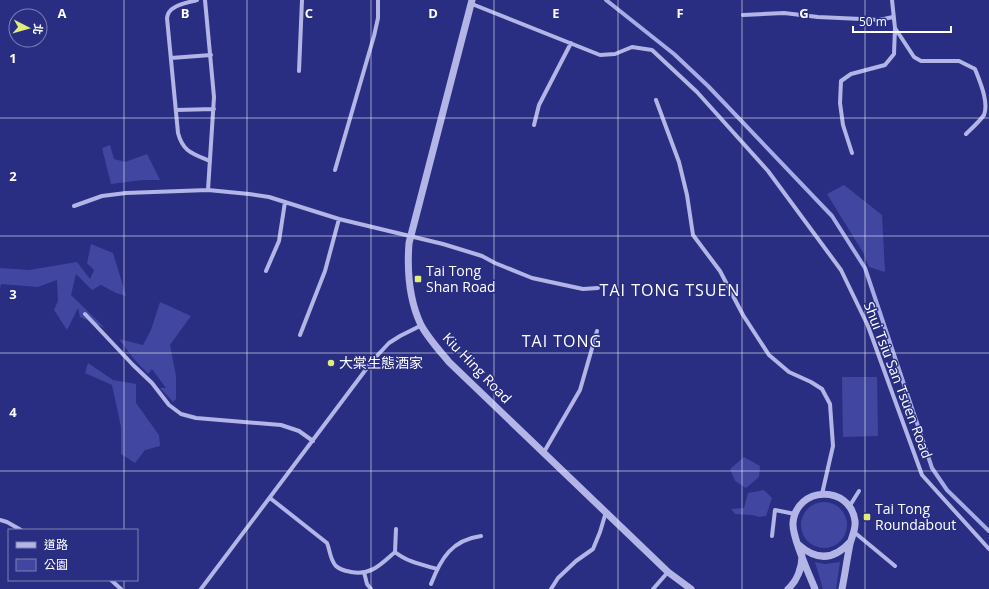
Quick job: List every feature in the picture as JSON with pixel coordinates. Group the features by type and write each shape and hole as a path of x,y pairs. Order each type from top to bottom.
{"street":[{"path":"197,0 174,8 167,15 178,133 181,144 189,152 210,161"},
{"path":"205,0 214,97 208,190"},
{"path":"299,71 302,0"},
{"path":"335,170 374,36 378,18 378,0"},
{"path":"852,153 843,125 840,103 841,81 851,74 885,65 894,54 894,17 892,0"},
{"name":"Shui Tsiu San Tsuen Road","path":"472,2 600,55 615,54 632,47 652,50 697,92 768,171 842,270 868,326 922,475 989,550"},
{"name":"Kiu Hing Road","path":"472,2 410,237 408,260 409,279 416,311 422,325 435,345 449,362 668,572 691,589"},
{"path":"744,15 784,13 861,20 879,20 894,17"},
{"path":"894,28 914,57 921,61 959,61 975,69 988,102 983,116 966,134"},
{"path":"534,125 539,105 571,43"},
{"path":"171,58 211,55"},
{"path":"656,100 679,162 687,195 693,235 720,271 743,315 769,355 789,372 822,389 830,404 833,446 822,494"},
{"path":"176,110 214,109"},
{"path":"74,206 102,196 114,194 208,190 270,197 339,219 443,244 482,256 532,278 583,289 598,288"},
{"path":"266,272 279,240 285,202"},
{"path":"300,335 325,271 339,219"},
{"path":"85,314 152,383 169,405 181,414 196,418 281,425 299,431 313,441"},
{"path":"201,589 374,360 389,343 422,325"},
{"path":"544,452 580,390 597,331"},
{"path":"850,507 859,491"},
{"path":"797,543 815,555 825,556 835,554 844,549 854,532 855,522 850,507 836,496 817,494 808,498 800,505 795,514 793,524 797,543 815,589"},
{"path":"270,498 327,543 336,566 343,570 364,572 374,569 395,552"},
{"path":"772,536 775,510 795,514"},
{"path":"551,589 558,578 593,548 606,512"},
{"path":"0,520 19,529"},
{"path":"396,529 394,544 395,552 400,556 416,563 437,569"},
{"path":"854,532 895,566"},
{"path":"431,584 446,553 469,537 480,536"},
{"path":"842,589 850,541"},
{"path":"788,589 800,570 802,554"},
{"path":"364,572 367,584 371,589"},
{"path":"653,589 668,572"},
{"path":"112,581 121,589"}],"green space":[{"path":"110,145 114,159 125,162 147,154 160,180 142,180 111,184 102,148"},
{"path":"844,185 882,215 885,272 869,267 864,254 827,194"},
{"path":"91,244 113,253 126,296 116,293 101,285 92,290 76,274 71,295 105,328 80,317 78,308 67,330 54,310 58,301 57,280 38,287 1,284 0,289 0,268 29,270 77,262 90,279 94,270 87,263"},
{"path":"160,302 191,316 170,345 176,376 176,399 173,402 160,388 166,388 152,369 148,374 134,359 119,339 143,345 151,330"},
{"path":"88,363 113,380 136,384 136,403 159,435 160,446 145,450 135,463 121,454 121,427 112,385 85,373"},
{"path":"842,377 877,377 878,436 843,437"},
{"path":"744,457 760,466 759,477 746,488 735,481 730,469"},
{"path":"764,490 772,498 766,516 759,517 735,514 731,509 744,508 748,493"},
{"path":"819,502 829,502 837,506 843,512 847,520 847,530 843,538 837,544 829,548 819,548 811,544 805,538 801,530 801,520 805,512 811,506"},
{"path":"815,562 825,564 840,562 836,589 823,589"}],"waterway":[{"path":"606,0 674,54 708,86 832,216 865,268 932,468 947,490 989,531"}],"place":[{"name":"Tai Tong Shan Road","path":"418,279"},
{"name":"大棠生態酒家","path":"331,363"},
{"name":"Tai Tong Roundabout","path":"867,517"}],"district":[{"name":"TAI TONG TSUEN","path":"670,290"},
{"name":"TAI TONG","path":"562,341"}]}
